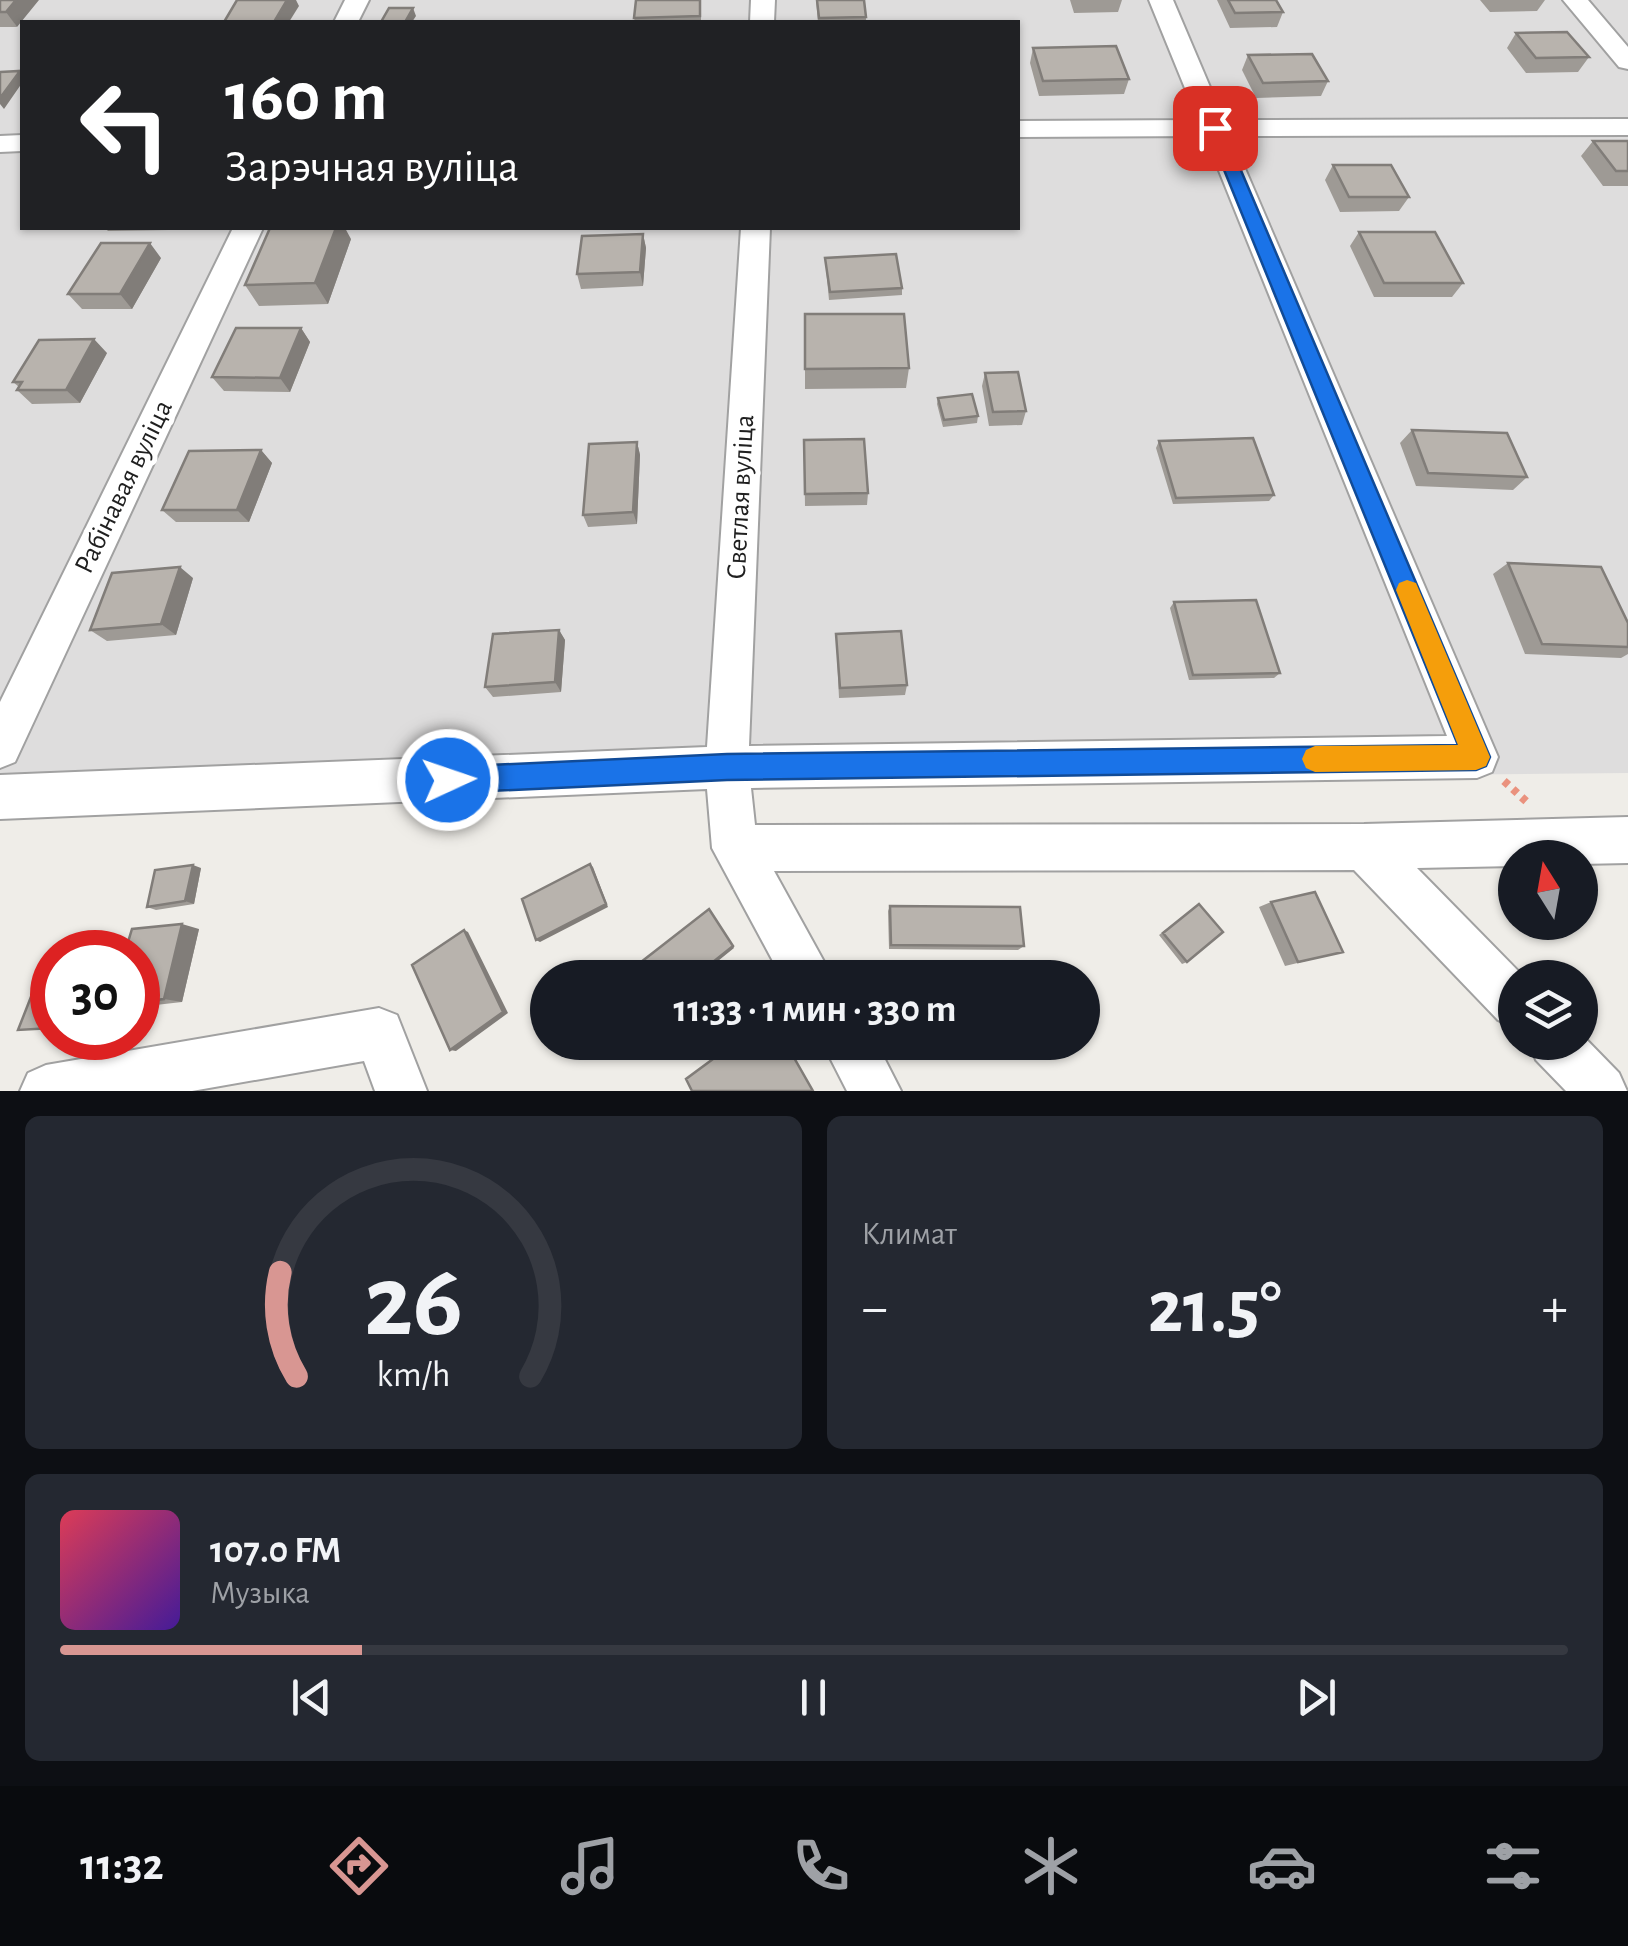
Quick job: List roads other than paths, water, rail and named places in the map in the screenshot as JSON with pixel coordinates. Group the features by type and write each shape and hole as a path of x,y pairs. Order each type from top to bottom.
{"street":[{"path":"0,797 727,767 1476,757 1161,0"},
{"path":"1575,0 1628,62"},
{"path":"1020,129 1628,127"},
{"name":"Рабінавая вуліца","path":"0,746 247,230"},
{"name":"Светлая вуліца","path":"734,848 727,767 755,230"},
{"path":"799,960 734,848 1364,848 1628,840"},
{"path":"1364,848 1498,986"},
{"path":"46,1091 379,1033 402,1091"},
{"path":"857,1060 875,1091"},
{"path":"1571,1060 1601,1091"}]}
